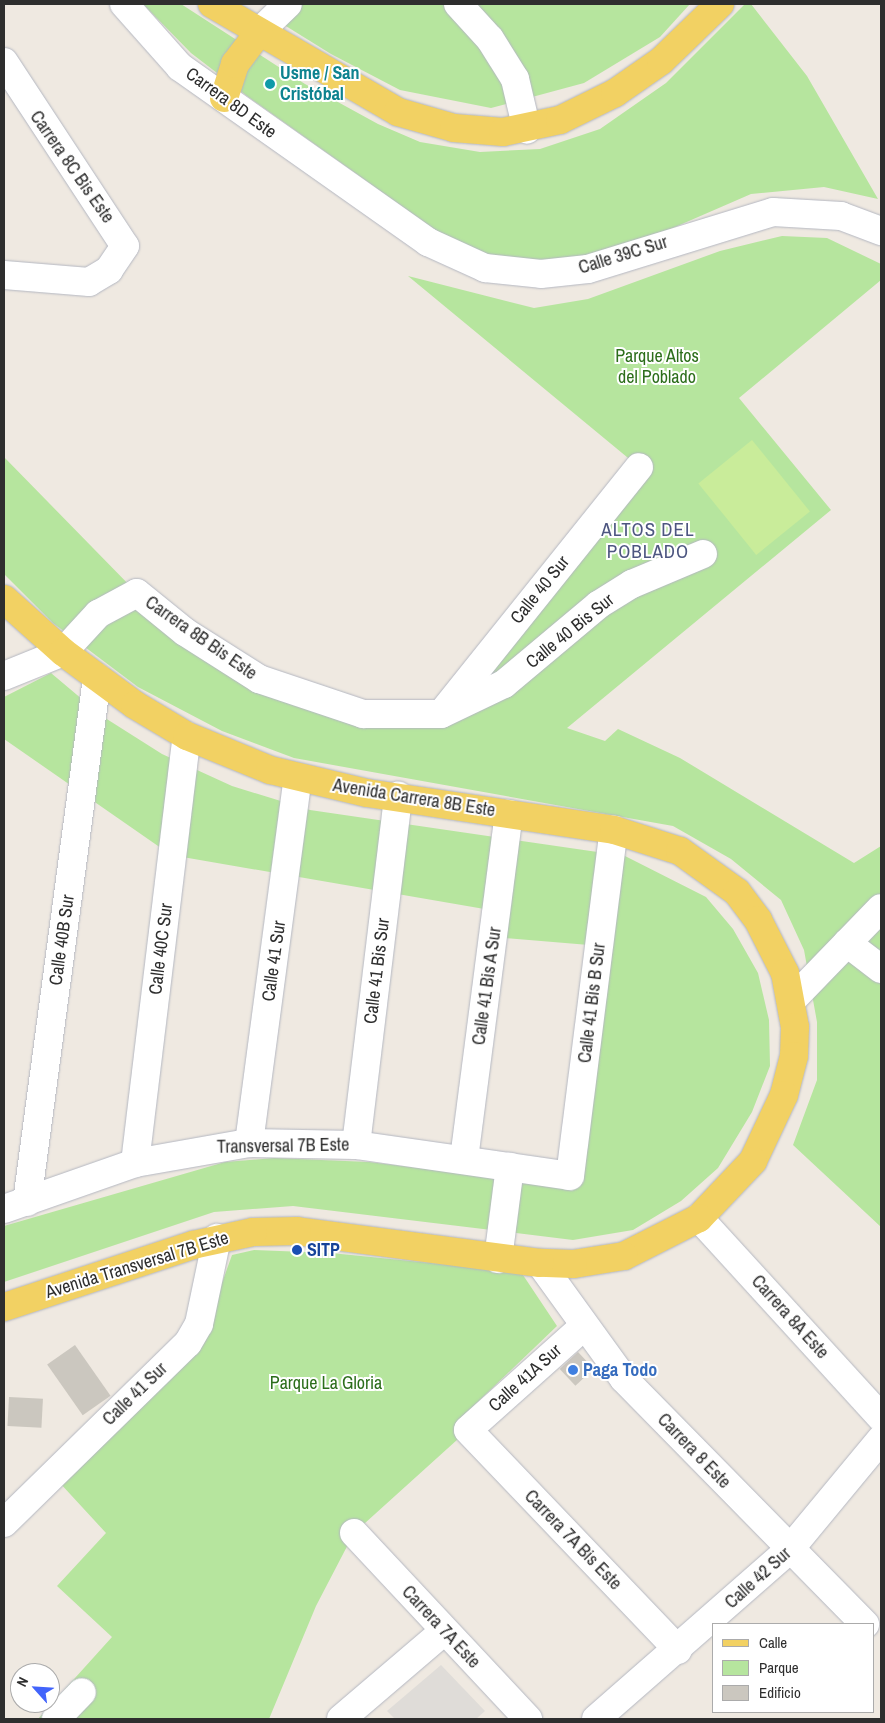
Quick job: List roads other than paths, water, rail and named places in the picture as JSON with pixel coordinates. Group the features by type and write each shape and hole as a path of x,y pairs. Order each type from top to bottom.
{"main road":[{"path":"212,4 398,112 479,132 527,130 560,120 615,93 661,61 720,4"},
{"path":"224,98 235,64 259,32"},
{"name":"Avenida Carrera 8B Este","path":"4,599 63,652 97,678 187,736 298,778 398,796 614,830 680,851 737,892 776,949 791,1001 794,1056 773,1124 753,1160 699,1218"},
{"name":"Avenida Transversal 7B Este","path":"4,1307 217,1238 297,1231 498,1259 573,1264 624,1256 699,1218"}],"street":[{"name":"Carrera 8D Este","path":"124,4 163,52 351,189"},
{"path":"259,32 288,4"},
{"path":"458,4 490,39 515,79 527,130"},
{"name":"Carrera 8C Bis Este","path":"4,62 122,239 122,256 109,270 89,282 4,274"},
{"name":"Calle 39C Sur","path":"351,189 443,250 485,268 524,274 588,269 773,212 841,216 881,231"},
{"name":"Calle 40 Sur","path":"441,714 639,466"},
{"name":"Calle 40 Bis Sur","path":"441,714 504,684 598,605 632,584 703,554"},
{"name":"Carrera 8B Bis Este","path":"63,652 98,614 137,593 186,632 260,679 363,714 441,714"},
{"path":"4,676 63,652"},
{"name":"Calle 40B Sur","path":"16,1205 97,678"},
{"name":"Calle 40C Sur","path":"135,1163 187,736"},
{"name":"Calle 41 Sur","path":"249,1143 298,778"},
{"name":"Calle 41 Bis Sur","path":"356,1145 398,796"},
{"name":"Calle 41 Bis A Sur","path":"464,1159 509,814"},
{"name":"Calle 41 Bis B Sur","path":"570,1176 614,830"},
{"path":"791,1001 881,908"},
{"path":"847,943 881,970"},
{"name":"Transversal 7B Este","path":"16,1205 135,1163 249,1143 356,1145 464,1159 570,1176"},
{"path":"498,1259 510,1167"},
{"name":"Carrera 8A Este","path":"699,1218 881,1417"},
{"name":"Calle 41 Sur","path":"4,1523 188,1343 199,1324 217,1238"},
{"name":"Carrera 8 Este","path":"540,1263 582,1327 630,1386 864,1623"},
{"name":"Calle 41A Sur","path":"468,1430 582,1327"},
{"name":"Carrera 7A Bis Este","path":"468,1430 678,1650"},
{"name":"Calle 42 Sur","path":"596,1719 678,1650 790,1550 881,1439"},
{"name":"Carrera 7A Este","path":"354,1533 528,1719"},
{"path":"341,1719 444,1631"},
{"path":"56,1719 82,1692"}],"place":[{"name":"Usme / San Cristóbal","path":"270,84"},
{"name":"SITP","path":"297,1250"},
{"name":"Paga Todo","path":"573,1370"}],"district":[{"name":"ALTOS DEL POBLADO","path":"648,541"}],"park label":[{"name":"Parque Altos del Poblado","path":"657,367"},
{"name":"Parque La Gloria","path":"326,1383"}]}
